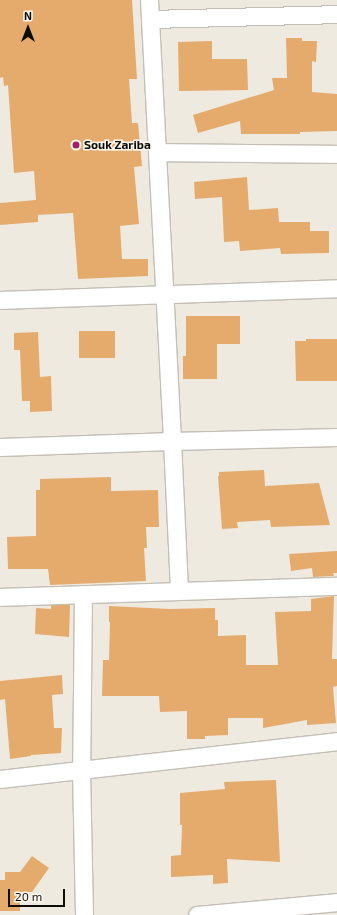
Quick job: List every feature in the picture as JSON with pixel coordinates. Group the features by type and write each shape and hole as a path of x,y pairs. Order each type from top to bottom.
{"street":[{"path":"149,0 158,152 163,294 179,590"},
{"path":"150,19 337,14"},
{"path":"158,152 337,154"},
{"path":"0,300 337,288"},
{"path":"0,447 337,436"},
{"path":"0,597 337,586"},
{"path":"83,594 81,771 84,915"},
{"path":"0,779 337,741"},
{"path":"197,915 337,902"}],"building":[{"name":"Souk Zariba","path":"0,0 132,0 137,79 129,79 132,123 138,123 142,166 134,167 139,224 120,226 122,259 148,259 148,276 78,279 73,213 38,215 38,222 0,225 0,203 36,200 34,171 14,173 8,85 4,86 3,77 0,78"},
{"path":"286,38 302,38 302,41 317,41 316,62 312,61 312,92 337,94 337,131 300,132 300,134 241,134 240,121 198,133 193,115 274,90 272,78 287,78"},
{"path":"212,41 212,59 247,59 248,90 179,91 178,42"},
{"path":"247,177 249,210 278,208 279,222 310,222 310,231 329,231 329,253 281,254 280,248 240,251 239,241 224,242 222,197 195,199 194,182"},
{"path":"186,316 240,316 240,344 217,344 217,379 183,379 183,356 186,356"},
{"path":"79,331 115,331 115,358 79,358"},
{"path":"38,332 40,377 51,376 52,411 30,412 30,401 22,401 20,350 14,350 14,333"},
{"path":"306,339 337,339 337,381 296,381 295,341 306,341"},
{"path":"264,470 265,486 319,483 330,525 271,527 270,520 237,522 238,528 222,529 218,476 219,472"},
{"path":"111,477 111,491 158,490 159,527 146,527 147,548 144,548 146,581 50,585 48,569 8,569 7,537 36,536 36,490 40,490 40,479"},
{"path":"337,551 337,573 333,573 334,576 313,577 312,568 291,571 289,554"},
{"path":"334,596 332,659 337,659 337,686 333,687 336,723 307,725 307,720 263,728 263,718 228,718 228,735 205,736 205,739 187,739 187,711 160,712 159,696 102,696 103,660 109,660 109,606 170,609 215,608 215,620 218,620 218,636 246,635 246,665 278,665 275,612 311,611 311,599"},
{"path":"51,605 70,605 69,637 35,634 36,608 51,609"},
{"path":"62,675 63,694 52,695 54,728 62,728 61,753 31,755 10,759 5,699 0,700 0,681"},
{"path":"276,780 280,862 227,859 228,883 213,884 213,875 171,877 171,856 181,855 182,825 180,825 180,793 225,789 224,782"},
{"path":"32,856 49,868 32,892 20,892 20,911 0,911 0,880 5,880 5,872 20,872"}],"place":[{"name":"Souk Zariba","path":"76,145"}]}
